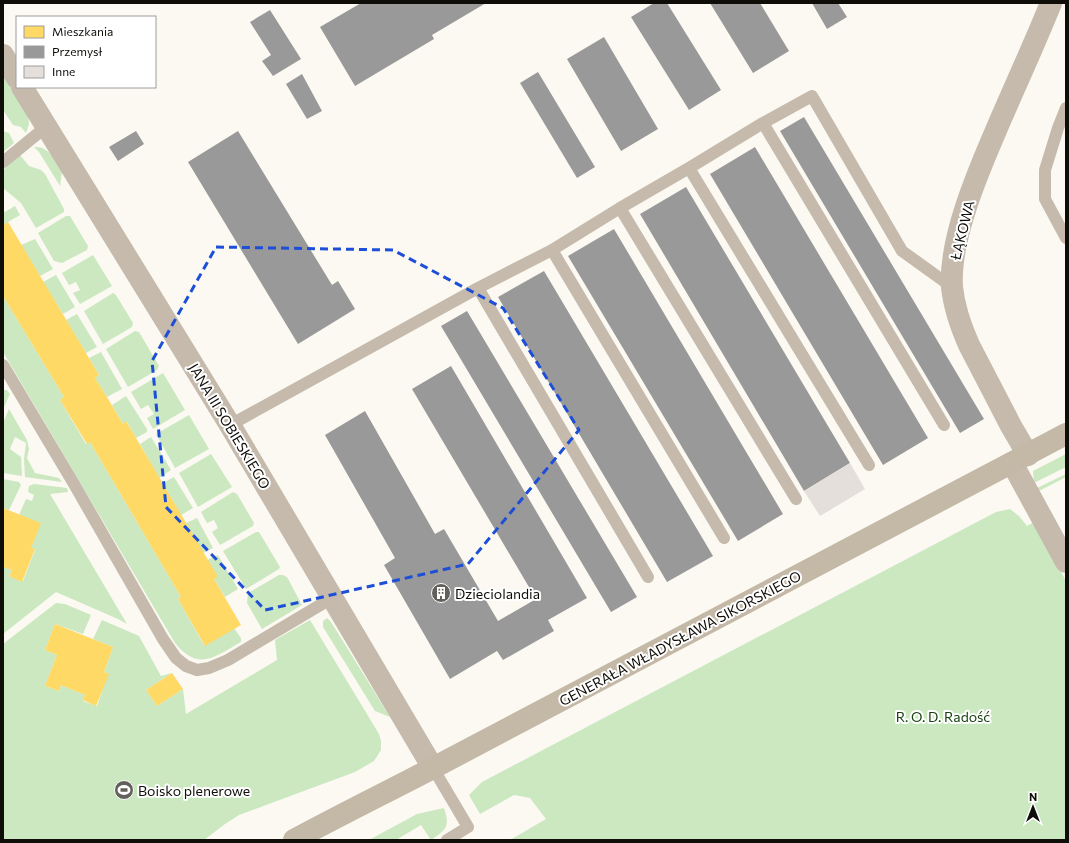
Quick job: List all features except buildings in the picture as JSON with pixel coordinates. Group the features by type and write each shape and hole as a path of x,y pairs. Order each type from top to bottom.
{"main road":[{"name":"GENERAŁA WŁADYSŁAWA SIKORSKIEGO","path":"294,840 1066,434"}],"street":[{"name":"ŁĄKOWA","path":"1051,3 980,170 966,210 953,266 952,287 957,313 969,345 1011,426 1020,459 1066,562"},
{"path":"3,55 16,76"},
{"name":"JANA III SOBIESKIEGO","path":"23,88 230,425 433,768"}],"lane":[{"path":"230,425 478,288 552,250 763,123 812,96 902,251 952,287"},
{"path":"1066,108 1045,170 1045,199 1066,238"},
{"path":"763,123 944,425"},
{"path":"3,162 47,126"},
{"path":"689,168 869,466"},
{"path":"620,208 796,499"},
{"path":"552,250 724,538"},
{"path":"478,288 648,577"},
{"path":"3,365 74,484 163,639 176,658 186,666 197,670 208,668 228,660 332,598"},
{"path":"433,768 468,827 447,840"}],"highlighted area":[{"path":"216,247 393,250 503,308 579,430 468,564 265,610 166,507 152,361"}],"green space":[{"path":"3,74 28,115 29,124 26,133 21,127 13,125 3,110"},
{"path":"3,131 9,133 14,143 3,152"},
{"path":"34,147 39,147 48,151 54,159 62,172 60,186 39,152"},
{"path":"20,155 29,166 41,170 45,174 64,209 64,212 36,228 21,203 3,188 3,170"},
{"path":"15,206 20,215 3,225 3,213"},
{"path":"66,216 70,216 88,246 87,250 62,263 54,261 38,233"},
{"path":"35,239 53,269 40,276 21,245"},
{"path":"93,255 112,286 80,304 73,293 80,290 76,282 69,285 62,273"},
{"path":"56,275 75,307 63,314 43,282"},
{"path":"113,293 116,295 133,323 132,327 103,344 84,311"},
{"path":"3,296 64,397 60,400 86,444 90,442 181,597 178,599 204,645 234,628 241,638 241,642 215,657 207,659 192,657 184,652 175,643 3,352"},
{"path":"77,314 97,347 86,353 66,320"},
{"path":"135,331 139,332 159,366 157,370 128,387 106,349"},
{"path":"101,352 122,389 107,397 95,378 99,375 89,358"},
{"path":"163,373 185,410 153,429 147,418 154,414 148,405 141,409 131,392"},
{"path":"3,390 7,390 10,394 3,409"},
{"path":"126,396 147,429 147,432 136,438 127,422 123,424 112,405"},
{"path":"9,409 27,440 29,449 27,458 35,473 59,478 62,482 25,477 24,459 26,443 15,437 10,449 21,457 22,476 3,473 3,423"},
{"path":"189,415 209,449 175,468 156,434"},
{"path":"151,437 171,470 159,478 140,444"},
{"path":"211,454 232,487 198,507 179,473"},
{"path":"1066,454 1066,467 1034,483 1033,471"},
{"path":"1066,474 1066,477 1037,492 1035,489"},
{"path":"174,477 193,508 181,515 163,483"},
{"path":"3,479 19,482 21,485 9,510 3,508"},
{"path":"34,484 67,488 68,492 50,494 127,624 56,592 3,634 3,567 12,570 9,576 23,581 35,550 31,548 19,515 26,499 32,501 34,495 28,492 29,486"},
{"path":"233,492 237,494 254,523 253,526 220,545 212,532 218,528 214,520 207,523 201,512"},
{"name":"R. O. D. Radość","path":"1010,509 1019,516 1027,526 1034,522 1066,581 1066,840 510,840 546,819 530,798 514,795 480,814 469,795 482,782 996,512"},
{"path":"197,518 213,548 203,553 186,523"},
{"path":"256,532 259,532 280,567 246,589 223,551"},
{"path":"218,555 238,589 225,597 214,579 207,560"},
{"path":"279,575 287,577 302,605 262,629 247,603 248,593"},
{"path":"56,603 65,604 91,615 83,634 55,624 45,650 57,655 45,686 59,691 61,685 85,695 83,701 97,706 108,674 104,672 113,647 93,639 102,620 139,636 161,676 172,673 146,690 157,706 183,689 186,714 277,660 275,640 310,620 379,734 381,750 374,761 355,772 239,815 204,840 3,840 3,644"},
{"path":"327,618 331,622 390,717 375,711 323,627 323,621"},
{"path":"444,808 447,819 446,827 441,833 431,840 421,825 396,840 369,840 417,814"}],"place":[{"name":"Dzieciolandia","path":"441,593"},
{"name":"Boisko plenerowe","path":"124,790"}]}
